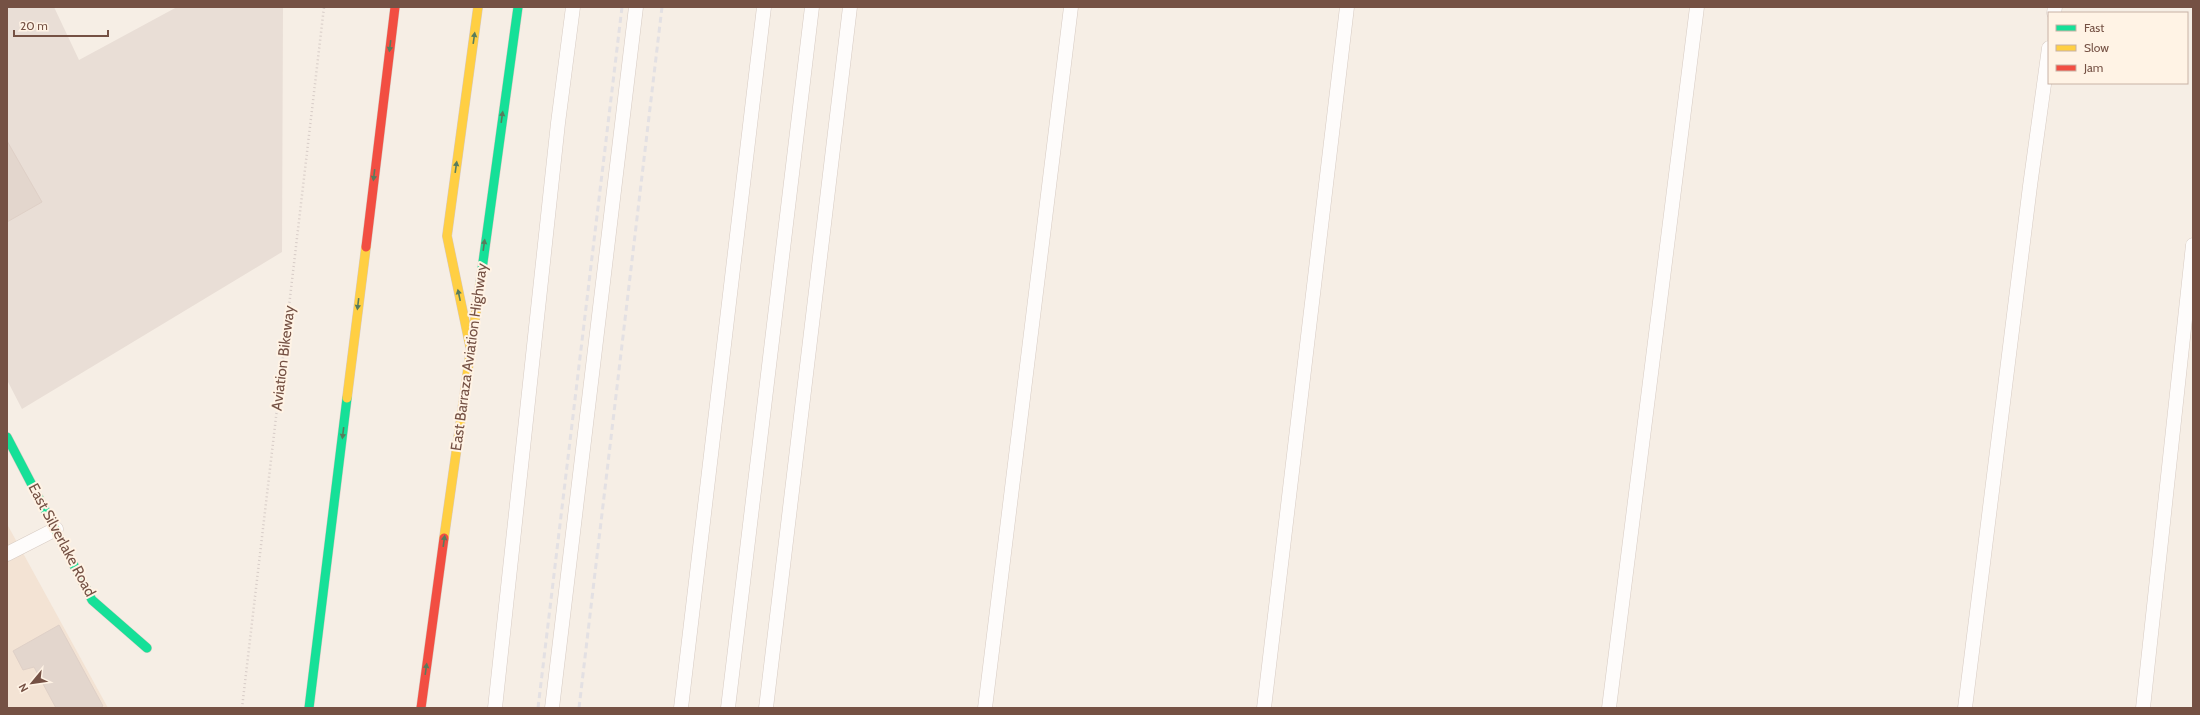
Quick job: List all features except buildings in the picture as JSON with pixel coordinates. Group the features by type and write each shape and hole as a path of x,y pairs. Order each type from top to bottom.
{"main road":[{"path":"309,708 395,7"},
{"path":"470,346 446,236 478,7"},
{"name":"East Barraza Aviation Highway","path":"421,708 518,7"},
{"name":"East Silverlake Road","path":"7,437 92,600 147,648"}],"lane":[{"path":"495,708 558,122 573,7"},
{"path":"552,708 636,7"},
{"path":"681,708 764,7"},
{"path":"728,708 812,7"},
{"path":"766,708 850,7"},
{"path":"985,708 1071,7"},
{"path":"1264,708 1347,7"},
{"path":"1608,708 1697,7"},
{"path":"1965,708 2030,186 2048,55"},
{"path":"2143,708 2193,245"},
{"path":"7,554 56,529"}],"path":[{"name":"Aviation Bikeway","path":"242,708 324,7"}],"shaded area":[{"path":"7,7 54,7 79,60 177,7 283,7 282,252 22,409 7,380"},
{"path":"7,524 108,708 7,708"}],"railway":[{"path":"538,708 622,7"},
{"path":"579,708 662,7"}],"traffic: fast":[{"path":"480,284 518,7"},
{"path":"309,708 347,398"},
{"path":"7,437 92,600 147,648"}],"traffic: slow":[{"path":"470,346 447,236 478,7"},
{"path":"347,398 366,247"},
{"path":"444,538 480,284"}],"traffic: jam":[{"path":"366,247 395,7"},
{"path":"421,708 444,538"}]}
